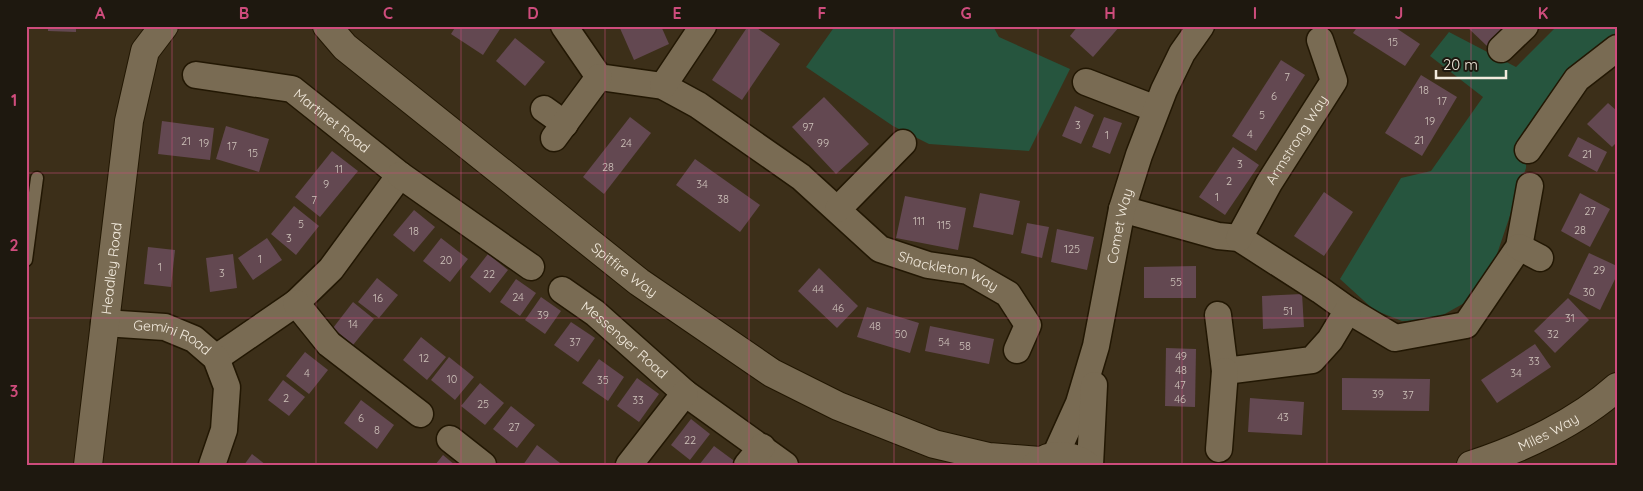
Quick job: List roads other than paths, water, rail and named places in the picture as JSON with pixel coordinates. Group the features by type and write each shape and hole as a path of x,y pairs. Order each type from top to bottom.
{"street":[{"name":"Headley Road","path":"88,465 129,121 145,51 164,26"},
{"name":"Headley Road","path":"139,75 151,53 184,26"},
{"name":"Spitfire Way","path":"307,26 346,47"},
{"name":"Spitfire Way","path":"327,26 346,47 639,282 772,373 838,406 934,444 989,457 1044,461"},
{"path":"544,109 560,131 600,77 564,26"},
{"path":"663,86 703,26"},
{"name":"Comet Way","path":"1044,461 1079,403 1096,346 1122,209 1156,109 1182,53 1201,26"},
{"path":"1500,49 1525,26"},
{"name":"Armstrong Way","path":"1239,238 1269,183 1334,81 1320,40"},
{"path":"1528,150 1577,79 1617,48"},
{"name":"Martinet Road","path":"196,75 292,89 400,175 531,267"},
{"name":"Shackleton Way","path":"600,77 663,86 698,105 801,177 880,249 928,265 968,271 1008,294 1028,325 1016,350"},
{"path":"1086,82 1156,109"},
{"path":"838,209 903,143"},
{"path":"216,358 296,303 331,269 400,175"},
{"path":"1122,209 1218,236 1239,238 1348,310 1395,338 1466,325 1529,253 1530,186"},
{"name":"Messenger Road","path":"562,290 594,314 686,393 755,456 785,465"},
{"path":"296,303 328,344 420,414"},
{"path":"1226,371 1312,360 1330,340 1348,310"},
{"path":"1218,315 1226,371 1219,449"},
{"name":"Gemini Road","path":"104,323 165,327 194,339 216,358 226,387 224,430 212,465"},
{"name":"Comet Way","path":"1090,465 1096,346"},
{"path":"629,465 686,393"},
{"name":"Miles Way","path":"1472,465 1502,455 1613,398"},
{"path":"450,439 482,465"},
{"name":"Spitfire Way","path":"934,444 968,465"},
{"path":"1044,461 1064,455 1078,459 1086,465"}],"lane":[{"path":"26,260 37,178"}]}
